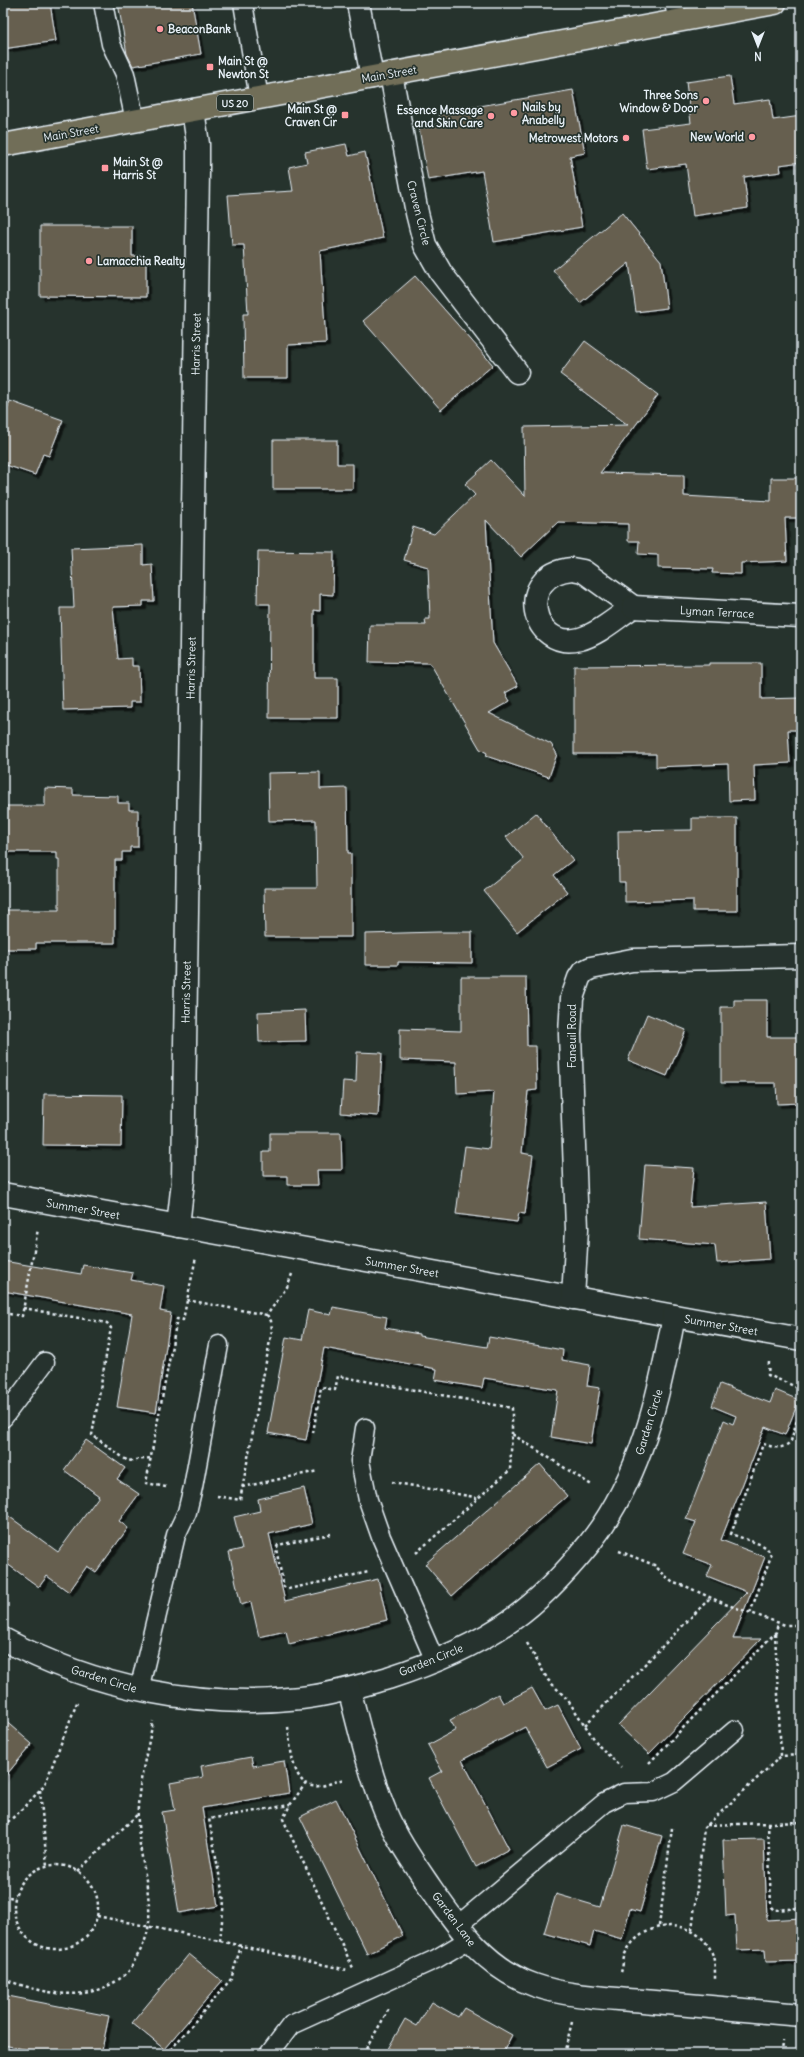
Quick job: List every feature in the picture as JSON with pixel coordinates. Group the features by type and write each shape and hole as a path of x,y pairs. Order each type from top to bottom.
{"main road":[{"name":"Main Street","path":"3,145 381,76 676,12 776,3"}],"street":[{"name":"Craven Circle","path":"358,3 381,76 425,245 441,273 516,372"},
{"name":"Harris Street","path":"178,1226 184,1181 198,172 198,144 193,110"},
{"name":"Lyman Terrace","path":"633,607 801,616"},
{"name":"Faneuil Road","path":"573,1298 577,1229 570,1034 572,998 579,978 583,972 590,968 632,960 801,956"},
{"name":"Summer Street","path":"3,1194 801,1339"},
{"name":"Garden Circle","path":"3,1639 73,1670 110,1683 138,1690 199,1699 262,1701 302,1698 349,1689 435,1661 491,1633 514,1618 561,1576 590,1543 627,1483 640,1455 659,1392 674,1316"},
{"name":"Garden Lane","path":"349,1689 376,1788 385,1811 410,1857 463,1933 482,1954 512,1976 534,1985 556,1991 603,1997 801,2015"}],"lane":[{"path":"103,3 111,44 125,74 135,121"},
{"path":"243,3 259,98"},
{"path":"138,1690 176,1535 187,1512 193,1487 218,1345"},
{"path":"3,1418 45,1362"},
{"path":"365,1428 360,1461 368,1500 381,1537 435,1661"},
{"path":"269,2054 291,2025 436,1959 604,1803 624,1793 653,1792 674,1782 735,1730"}],"path":[{"path":"3,1313 22,1316 38,1225"},
{"path":"171,1488 146,1483 177,1319 183,1320 196,1254"},
{"path":"267,1315 287,1287 293,1272"},
{"path":"187,1300 267,1315 271,1321 272,1330 240,1500 212,1496"},
{"path":"23,1308 107,1323 112,1328 92,1435 128,1461 151,1458"},
{"path":"770,1358 768,1375 801,1389"},
{"path":"313,1433 321,1387 335,1390 338,1376 512,1408 510,1470 412,1556"},
{"path":"750,1613 771,1556 767,1548 731,1534 763,1444 778,1448 787,1445 791,1441 801,1406"},
{"path":"512,1434 596,1488"},
{"path":"242,1487 318,1471"},
{"path":"362,1476 474,1497 477,1499"},
{"path":"331,1534 278,1545 276,1549 284,1587 288,1589 372,1572"},
{"path":"618,1550 654,1565 673,1583 685,1586 710,1598 778,1623 785,1625 801,1625"},
{"path":"585,1725 710,1598"},
{"path":"778,1623 775,1633 781,1756"},
{"path":"645,1768 775,1633"},
{"path":"527,1643 548,1680 567,1699 599,1746 623,1769"},
{"path":"3,1826 24,1808 45,1784 79,1698"},
{"path":"3,1980 32,1989 68,1995 96,1991 127,1973 144,1945 148,1928 146,1879 138,1814 139,1792 153,1720"},
{"path":"288,1725 296,1774 306,1783 319,1786 347,1778"},
{"path":"692,1930 704,1828 781,1756 801,1754"},
{"path":"97,1916 148,1928 220,1941 355,1972 283,1819 290,1805 306,1783"},
{"path":"40,1790 47,1866"},
{"path":"220,1941 224,1901 209,1819 290,1805"},
{"path":"78,1871 138,1814"},
{"path":"707,1825 801,1822"},
{"path":"768,1824 771,1907 774,1910 801,1908"},
{"path":"659,1926 672,1828"},
{"path":"57,1865 70,1867 78,1871 91,1883 97,1895 99,1909 97,1916 89,1935 78,1944 64,1948 49,1948 36,1944 24,1935 17,1922 14,1908 15,1898 22,1882 31,1873 47,1866 57,1865"},
{"path":"3,1896 15,1898"},
{"path":"621,1974 625,1954 641,1935 659,1926 684,1928 692,1930 708,1945 716,1967 716,1984"},
{"path":"167,2054 231,1979 241,1946"},
{"path":"564,2054 573,2021"},
{"path":"782,2054 784,2040"},
{"path":"3,2051 15,2054"}],"building":[{"path":"3,3 50,3 56,41 3,49"},
{"name":"BeaconBank","path":"118,3 192,3 201,54 133,66 127,54"},
{"path":"730,76 734,104 770,99 773,120 801,116 801,162 780,165 781,172 744,177 748,208 693,216 686,164 647,169 642,129 691,123 686,82"},
{"path":"573,90 585,153 570,156 582,227 494,242 482,171 428,180 419,128 441,124 439,113"},
{"path":"346,144 349,156 365,152 383,238 320,251 326,343 288,345 288,378 244,378 243,314 248,314 244,245 232,245 228,195 293,191 289,167 307,163 305,152"},
{"path":"622,213 661,261 667,308 636,312 629,263 580,303 553,270"},
{"path":"40,226 132,226 132,256 146,256 146,297 40,296"},
{"path":"415,276 493,365 441,410 363,321"},
{"path":"585,341 658,395 600,473 684,475 684,496 771,501 771,478 801,478 801,518 785,518 787,561 741,563 741,574 712,573 713,569 658,568 658,555 638,554 639,541 628,541 628,524 558,522 521,557 486,520 493,643 518,686 505,693 510,701 489,713 551,744 557,754 549,777 486,756 487,753 480,749 430,663 369,662 370,625 426,625 425,619 430,619 428,567 404,560 413,527 434,534 475,495 465,484 491,460 525,496 524,427 628,425 560,374"},
{"path":"10,401 63,420 49,456 43,454 35,475 3,464 3,421"},
{"path":"273,440 337,440 337,464 353,464 353,489 273,489"},
{"path":"143,545 143,565 152,564 154,601 143,601 143,606 113,607 118,659 132,658 132,666 139,666 140,702 130,702 130,708 63,710 60,608 74,608 71,548"},
{"path":"258,551 334,552 333,595 320,594 320,611 314,610 314,678 338,678 338,718 269,718 270,604 257,604"},
{"path":"709,663 761,663 761,699 801,698 801,730 788,730 790,763 754,765 755,800 729,801 728,764 656,767 656,754 574,754 574,666 709,665"},
{"path":"320,772 320,789 347,788 348,853 351,853 351,937 265,937 264,888 317,888 316,820 269,821 268,773"},
{"path":"45,788 73,789 73,795 118,796 118,803 129,803 129,810 138,810 138,847 130,847 130,852 122,852 122,860 115,860 115,943 36,943 36,949 3,949 3,910 59,910 59,859 57,859 57,852 3,852 3,806 45,806"},
{"path":"536,813 573,860 554,875 567,892 517,932 484,891 524,859 506,837"},
{"path":"692,818 737,818 737,911 693,911 693,900 625,902 625,882 619,882 618,831 692,830"},
{"path":"472,932 472,963 398,962 398,965 365,965 365,934"},
{"path":"461,977 526,977 527,1046 536,1046 537,1090 528,1091 522,1153 533,1155 525,1214 519,1213 517,1222 456,1214 465,1146 489,1149 494,1092 457,1094 456,1062 400,1060 400,1029 461,1031"},
{"path":"734,1000 767,1000 767,1037 798,1037 801,1103 777,1104 776,1083 721,1083 721,1007 734,1007"},
{"path":"305,1010 306,1041 259,1042 258,1012"},
{"path":"647,1014 686,1030 667,1076 628,1060"},
{"path":"357,1052 382,1053 378,1116 341,1113 343,1081 356,1082"},
{"path":"44,1094 122,1095 121,1146 43,1145"},
{"path":"270,1133 341,1133 342,1170 317,1170 318,1185 287,1185 287,1176 263,1176 263,1152 270,1152"},
{"path":"645,1165 694,1168 690,1207 766,1202 770,1259 717,1263 715,1245 639,1239"},
{"path":"3,1261 81,1274 83,1265 133,1273 131,1280 164,1286 160,1311 171,1313 156,1413 117,1407 132,1314 3,1291"},
{"path":"333,1307 387,1317 385,1328 419,1334 419,1336 487,1347 489,1337 563,1350 562,1360 590,1365 587,1386 600,1388 591,1444 551,1437 558,1390 484,1378 482,1388 435,1380 437,1369 324,1348 306,1440 268,1433 286,1337 302,1340 308,1310 331,1315"},
{"path":"720,1384 770,1403 775,1390 799,1400 785,1435 765,1427 721,1540 765,1557 733,1639 761,1639 649,1754 618,1725 747,1592 707,1576 712,1565 683,1554 696,1522 686,1519 724,1420 733,1424 736,1416 712,1406"},
{"path":"86,1440 125,1468 117,1479 139,1494 119,1521 128,1528 96,1572 87,1566 69,1592 47,1576 39,1587 3,1561 3,1512 58,1552 99,1496 64,1470"},
{"path":"540,1464 567,1496 452,1596 425,1564"},
{"path":"304,1488 312,1524 269,1534 285,1601 378,1579 387,1620 289,1644 286,1631 259,1637 251,1602 241,1605 229,1552 242,1549 234,1517 260,1511 258,1499"},
{"path":"532,1688 545,1711 558,1705 581,1749 547,1767 525,1727 462,1760 509,1849 476,1867 429,1778 442,1771 428,1745 456,1730 450,1720 498,1694 503,1703"},
{"path":"3,1719 32,1744 3,1779"},
{"path":"251,1757 253,1766 284,1761 289,1793 202,1808 218,1906 179,1913 162,1812 175,1810 170,1783 203,1777 201,1766"},
{"path":"336,1799 403,1936 367,1954 300,1817"},
{"path":"624,1825 662,1836 640,1912 630,1909 622,1939 594,1931 590,1946 544,1933 556,1894 600,1907"},
{"path":"764,1839 767,1920 801,1918 801,1961 766,1962 765,1949 737,1950 735,1915 726,1916 723,1840"},
{"path":"189,1954 222,1981 164,2049 132,2023"},
{"path":"3,1995 109,2016 101,2054 50,2054 3,2045"},
{"path":"432,2002 458,2017 464,2008 512,2035 502,2054 385,2054 405,2019 417,2026"}],"place":[{"name":"BeaconBank","path":"160,29"},
{"name":"Main St @ Newton St","path":"210,67"},
{"name":"Three Sons Window & Door","path":"706,101"},
{"name":"Nails by Anabelly","path":"514,113"},
{"name":"Main St @ Craven Cir","path":"345,115"},
{"name":"Essence Massage and Skin Care","path":"491,116"},
{"name":"New World","path":"752,137"},
{"name":"Metrowest Motors","path":"626,138"},
{"name":"Main St @ Harris St","path":"105,168"},
{"name":"Lamacchia Realty","path":"89,261"}]}
